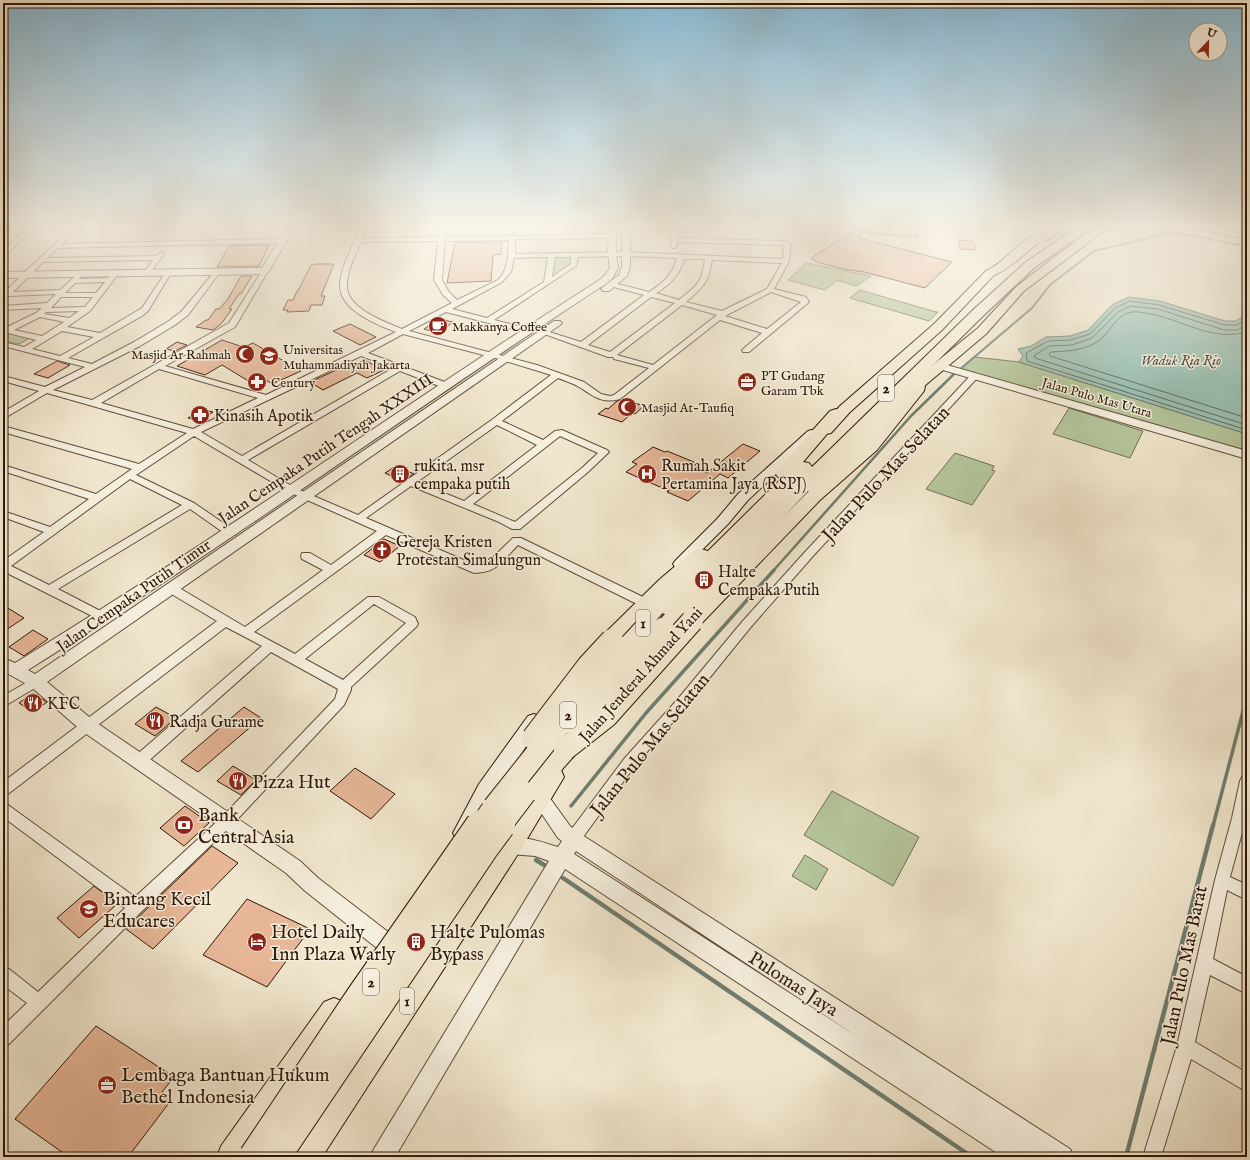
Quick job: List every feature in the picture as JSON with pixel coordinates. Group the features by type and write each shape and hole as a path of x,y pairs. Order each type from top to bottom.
{"highway":[{"name":"Jalan Jenderal Ahmad Yani","path":"232,1157 357,979 456,848 570,702 672,593 770,495 840,412 932,333 985,281"},
{"name":"Jalan Jenderal Ahmad Yani","path":"960,306 968,304 995,281"},
{"name":"2","path":"254,1157 361,997 494,807 593,685 758,511 838,432 1002,281"},
{"name":"2","path":"275,1157 483,848 525,793 565,749 594,709 663,629 828,460 1013,281"},
{"name":"Jalan Jenderal Ahmad Yani","path":"304,1157 328,1118 523,847 528,819 538,795 600,715 635,675 703,603 911,390 943,366 982,330 1027,281"},
{"name":"Jalan Jenderal Ahmad Yani","path":"1020,289 1030,281"},
{"path":"982,330 1001,321 1042,281"},
{"path":"565,749 607,716 692,621 814,496 870,446 916,391 917,386"},
{"path":"494,807 505,778 552,712 588,666 654,596 678,573 708,548 772,486 840,412"},
{"path":"607,661 635,675"},
{"path":"570,702 600,715"},
{"path":"282,1087 328,1118"}],"main road":[{"name":"Jalan Jenderal Ahmad Yani","path":"456,848 479,800 528,729 564,683 642,601 723,520 743,497 826,421 840,412"}],"street":[{"path":"6,293 19,281"},
{"path":"4,331 43,311 74,281"},
{"path":"26,350 61,328 87,309 110,281"},
{"path":"62,358 145,310 163,281"},
{"path":"3,416 46,390 136,344 172,323 185,313 210,281"},
{"path":"94,403 232,326 259,281"},
{"path":"344,281 343,288 348,301 352,307 368,318 404,332 506,358 558,375 578,383 600,396 612,399 721,316 770,290 775,281"},
{"path":"439,281 446,293 457,304"},
{"path":"102,617 3,566 129,475 194,432 361,354 499,281"},
{"name":"Jalan Cempaka Putih Tengah XXXIII","path":"16,672 231,533 299,493 446,386 526,331 603,281"},
{"name":"Jalan Cempaka Putih Timur","path":"16,672 172,589 299,493 506,358 617,281"},
{"path":"583,345 669,281"},
{"path":"614,356 704,281"},
{"path":"488,321 547,282"},
{"path":"613,284 721,316 767,332"},
{"path":"746,350 805,302 803,299 770,290"},
{"path":"6,293 98,295"},
{"path":"3,308 43,311 87,309"},
{"path":"11,309 43,311 70,321"},
{"path":"447,310 526,331"},
{"path":"61,328 102,336"},
{"path":"4,331 44,339"},
{"path":"543,332 653,368"},
{"path":"3,344 92,366"},
{"path":"361,354 446,386"},
{"name":"Jalan Pulo Mas Utara","path":"943,366 1247,455"},
{"path":"160,367 267,398"},
{"path":"242,460 399,368"},
{"path":"359,519 558,375"},
{"name":"Jalan Pulo Mas Selatan","path":"382,1157 561,840 681,704 746,625 809,554 974,376"},
{"path":"3,378 194,432 299,493 384,531 478,570 490,567 517,540 518,534 516,527 503,520 410,483"},
{"path":"496,421 543,444"},
{"path":"3,429 141,468"},
{"path":"465,505 558,433 562,433 604,453 516,527"},
{"path":"3,468 97,498"},
{"path":"129,475 190,505 231,533"},
{"path":"50,589 190,505"},
{"path":"3,514 52,531"},
{"path":"246,632 384,531"},
{"path":"517,540 642,601"},
{"path":"306,556 332,570"},
{"path":"172,589 225,622 297,659 344,686"},
{"path":"297,659 372,600 375,600 411,620 412,624 344,686"},
{"path":"3,790 225,622"},
{"path":"139,761 270,646"},
{"path":"3,702 16,672 88,726 293,868 385,942"},
{"path":"3,1038 136,907 227,821 340,702 345,690 344,686"},
{"name":"Jalan Pulo Mas Barat","path":"1152,1157 1186,1046 1222,880 1243,820 1247,781"},
{"name":"Pulomas Jaya","path":"538,795 561,840 1024,1157"},
{"path":"3,809 136,907"},
{"name":"Pulomas Jaya","path":"523,847 561,840 1062,1157"},
{"path":"1222,880 1247,893"},
{"path":"1204,963 1247,986"},
{"path":"3,975 40,1002"},
{"path":"1186,1046 1247,1083"}],"green space":[{"path":"792,281 836,281 825,290"},
{"path":"841,281 863,281 856,286"},
{"path":"860,290 938,312 929,321 850,298"},
{"path":"8,332 32,337 19,344 3,341 3,335"},
{"path":"974,357 1019,362 1247,434 1247,454 958,371"},
{"path":"1069,408 1143,431 1130,458 1053,434"},
{"path":"955,453 994,466 992,470 995,471 972,505 926,489"},
{"path":"832,791 919,837 893,886 804,835"},
{"path":"805,855 828,869 816,890 792,876"}],"water":[{"name":"Waduk Ria Rio","path":"1129,297 1160,301 1225,321 1235,321 1247,315 1247,434 1019,362 1023,356 1018,349 1031,346 1046,337 1070,336 1088,330 1113,304"}],"building":[{"path":"238,281 249,281 229,309 232,309 221,324 213,330 196,327 208,320 216,309 219,309 228,299"},
{"path":"303,281 327,281 321,296 325,296 322,305 311,305 309,311 287,312 288,310 283,310 288,300 293,300"},
{"path":"447,281 488,281 447,283"},
{"path":"899,281 932,281 925,288"},
{"name":"Makkanya Coffee","path":"439,319 453,322 438,333 424,329"},
{"path":"350,324 376,337 360,345 333,331"},
{"path":"222,340 243,347 253,343 301,371 272,384 266,380 255,385 222,365 205,375 177,366"},
{"path":"177,342 187,345 175,351 166,349"},
{"path":"364,360 384,370 367,378 357,373 323,390 310,382 341,368 345,370"},
{"path":"57,361 70,365 48,378 34,374"},
{"path":"622,399 644,406 635,414 632,413 622,422 598,414 606,408 608,409 617,401"},
{"name":"Kinasih Apotik","path":"201,409 213,412 200,421 188,418"},
{"name":"Rumah Sakit Pertamina Jaya (RSPJ)","path":"743,444 760,451 728,478 720,474 688,501 626,472 637,464 632,462 653,447 694,462 690,465 707,473"},
{"name":"rukita. msr cempaka putih","path":"396,466 414,474 403,481 385,473"},
{"name":"Gereja Kristen Protestan Simalungun","path":"384,539 400,546 380,562 364,555"},
{"path":"3,605 24,618 3,632"},
{"path":"33,630 48,639 24,656 9,647"},
{"name":"KFC","path":"33,693 47,702 33,712 19,703"},
{"name":"Radja Gurame","path":"156,707 176,718 155,736 135,724"},
{"path":"244,707 261,718 198,772 181,761"},
{"name":"Pizza Hut","path":"233,766 256,780 241,795 217,781"},
{"path":"355,768 395,794 371,819 330,791"},
{"name":"Bank Central Asia","path":"185,806 209,823 184,846 160,828"},
{"path":"212,846 238,863 153,949 126,929"},
{"name":"Bintang Kecil Educares","path":"94,886 117,904 79,938 57,918"},
{"name":"Hotel Daily Inn Plaza Warly","path":"247,899 310,929 267,987 203,955"},
{"name":"Lembaga Bantuan Hukum Bethel Indonesia","path":"96,1026 174,1077 162,1092 172,1099 128,1157 69,1157 15,1119"}],"waterway":[{"path":"952,376 1032,308 1050,285 1055,281"},
{"path":"773,571 911,416 953,375"},
{"path":"571,806 646,713 774,570"},
{"path":"1213,826 1247,696"},
{"path":"1126,1157 1213,825"},
{"path":"536,860 549,868"},
{"path":"563,878 972,1157"}],"place":[{"name":"Makkanya Coffee","path":"438,326"},
{"name":"Masjid Ar Rahmah","path":"245,354"},
{"name":"Universitas Muhammadiyah Jakarta","path":"269,356"},
{"name":"Century","path":"257,382"},
{"name":"PT Gudang Garam Tbk","path":"747,382"},
{"name":"Masjid At-Taufiq","path":"627,407"},
{"name":"Kinasih Apotik","path":"200,415"},
{"name":"rukita. msr cempaka putih","path":"400,474"},
{"name":"Rumah Sakit Pertamina Jaya (RSPJ)","path":"647,474"},
{"name":"Gereja Kristen Protestan Simalungun","path":"382,550"},
{"name":"Halte Cempaka Putih","path":"704,580"},
{"name":"KFC","path":"33,703"},
{"name":"Radja Gurame","path":"155,721"},
{"name":"Pizza Hut","path":"238,781"},
{"name":"Bank Central Asia","path":"184,825"},
{"name":"Bintang Kecil Educares","path":"89,909"},
{"name":"Hotel Daily Inn Plaza Warly","path":"257,942"},
{"name":"Halte Pulomas Bypass","path":"416,942"},
{"name":"Lembaga Bantuan Hukum Bethel Indonesia","path":"107,1085"}]}
